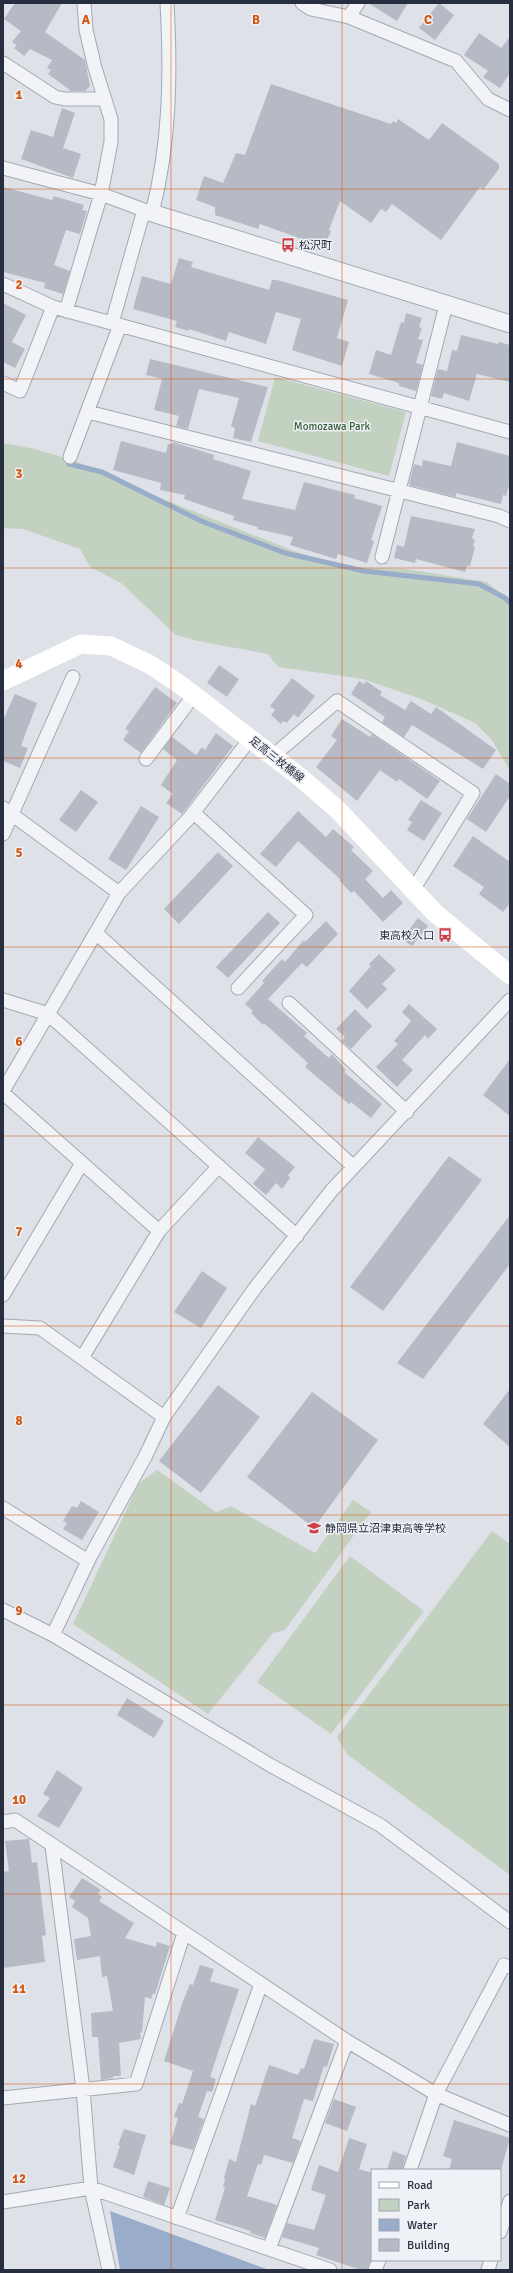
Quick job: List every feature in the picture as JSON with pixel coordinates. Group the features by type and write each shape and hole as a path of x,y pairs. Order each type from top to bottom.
{"main road":[{"name":"足高三枚橋線","path":"3,681 81,644 111,646 151,665 194,695 250,738 338,810 436,914 510,975"}],"street":[{"path":"66,311 101,194 111,142 111,119 95,68 86,30 84,3"},
{"path":"70,457 88,412 116,324 148,211 160,185 167,137 170,79 167,3"},
{"path":"302,3 312,9 349,16 456,61 488,99 510,110"},
{"path":"349,16 358,3"},
{"path":"3,63 55,97 64,99 105,99"},
{"path":"3,168 101,194 148,211 510,324"},
{"path":"3,284 53,307 66,311 510,432"},
{"path":"382,557 446,305"},
{"path":"3,383 20,391 53,307"},
{"path":"88,412 499,516 510,521"},
{"path":"3,834 7,811 73,678"},
{"path":"146,759 194,695"},
{"path":"273,756 337,701 473,793 413,890"},
{"path":"159,1231 3,1092 119,893 194,813 250,738"},
{"path":"7,811 119,893"},
{"path":"194,813 306,915 238,988"},
{"path":"96,933 354,1167"},
{"path":"3,1000 48,1014 297,1236"},
{"path":"53,1635 88,1561 146,1455 164,1417 255,1288 332,1190 407,1112 510,1000"},
{"path":"289,1003 407,1112"},
{"path":"3,1295 82,1163"},
{"path":"82,1358 159,1231 219,1166"},
{"path":"3,1326 40,1328 164,1417"},
{"path":"3,1508 88,1561"},
{"path":"3,1610 53,1635 270,1765 380,1825 510,1922"},
{"path":"3,1822 15,1820 347,2041 436,2094 510,2125"},
{"path":"52,1846 83,2089 91,2188 109,2270"},
{"path":"3,2098 136,2084 184,1933"},
{"path":"410,2169 436,2094 504,1965 510,1967"},
{"path":"177,2218 261,1984"},
{"path":"269,2249 347,2041"},
{"path":"3,2202 91,2188 330,2270"},
{"path":"501,2229 510,2201"}],"green space":[{"name":"Momozawa Park","path":"275,377 406,412 389,476 258,441"},
{"path":"3,443 35,449 78,462 163,499 294,551 345,567 406,569 487,582 510,601 510,773 491,739 475,723 421,699 363,679 278,667 268,654 198,641 176,635 121,583 90,567 80,549 23,529 3,528"},
{"path":"157,1470 216,1512 231,1506 315,1553 353,1500 371,1512 285,1630 273,1633 208,1714 73,1624 139,1483"},
{"path":"492,1531 510,1544 510,1875 348,1755 337,1737"},
{"path":"350,1556 424,1611 331,1734 257,1682"}],"water":[{"path":"110,2211 269,2270 120,2270"}],"building":[{"path":"15,3 62,3 45,32 85,60 90,86 85,91 71,91 48,74 51,70 47,68 52,60 30,49 24,56 14,48 17,45 12,42 21,31 4,19"},
{"path":"368,3 408,3 397,21"},
{"path":"439,3 454,15 435,40 419,28"},
{"path":"479,33 501,48 510,37 510,73 500,88 483,77 488,71 464,55"},
{"path":"271,84 391,124 393,121 396,123 398,119 429,140 442,123 499,164 499,169 483,190 480,187 441,240 392,204 386,212 381,209 371,223 340,201 329,230 331,231 324,247 260,224 258,229 215,215 215,207 196,200 204,176 223,183 236,153 245,155"},
{"path":"62,108 75,113 63,148 81,154 73,178 21,159 31,130 53,137"},
{"path":"3,187 52,200 54,196 84,205 82,210 87,211 80,234 66,230 54,265 70,271 63,294 44,288 45,283 3,272"},
{"path":"179,258 193,262 191,267 269,290 272,280 277,280 348,300 337,338 349,342 342,366 292,350 301,319 276,312 266,344 229,332 226,341 189,329 189,331 175,327 177,321 133,309 142,276 171,284"},
{"path":"3,303 26,315 12,342 25,349 15,368 3,362"},
{"path":"406,313 422,318 419,327 422,328 418,339 423,340 416,363 423,365 416,391 399,386 399,383 369,374 376,350 391,355 401,322 404,323"},
{"path":"461,335 498,344 499,342 510,345 510,382 477,374 469,401 444,393 442,399 431,396 438,369 447,371 452,350 457,351"},
{"path":"150,359 268,387 251,442 233,438 235,428 231,426 239,398 199,389 188,429 176,426 179,416 154,410 162,379 146,375"},
{"path":"121,441 166,453 168,444 172,444 173,442 214,455 213,459 251,471 242,499 295,510 304,482 355,495 354,498 382,506 371,540 374,541 367,563 338,554 336,559 290,545 293,537 257,529 258,527 233,520 234,516 184,499 185,495 160,490 161,483 113,470"},
{"path":"457,442 510,456 510,482 506,496 503,495 501,504 456,493 456,497 409,485 414,464 422,466 423,460 451,466"},
{"path":"411,516 475,529 472,538 475,540 473,546 475,547 470,566 467,566 465,572 416,559 415,563 394,558 397,545 404,547"},
{"path":"219,665 239,679 227,697 207,683"},
{"path":"292,678 315,696 298,718 294,714 287,723 283,721 281,724 271,715 275,710 270,706"},
{"path":"359,681 364,684 366,681 382,692 380,695 405,710 411,701 431,714 436,707 496,750 483,769 412,725 404,737 382,722 385,717 351,694"},
{"path":"155,687 177,703 141,753 123,740 129,731 125,729"},
{"path":"15,694 37,703 21,746 28,748 20,768 3,761 3,720"},
{"path":"342,719 370,737 372,734 440,781 427,799 399,779 397,782 380,770 357,801 316,767 337,740 331,736"},
{"path":"216,733 233,746 182,814 166,803 173,794 161,785 177,760 163,749 172,737 196,755 202,747 205,750"},
{"path":"496,774 509,783 510,796 486,832 467,819"},
{"path":"81,790 98,802 76,832 59,820"},
{"path":"421,800 442,813 424,841 407,830 412,822 408,820"},
{"path":"141,806 159,817 126,870 108,859"},
{"path":"298,811 326,837 333,829 354,847 351,850 373,871 365,879 383,898 391,890 403,903 383,922 354,891 351,893 339,880 340,879 298,841 276,867 260,854"},
{"path":"473,836 510,862 510,903 503,912 479,894 484,887 453,866"},
{"path":"218,852 233,866 179,924 164,909"},
{"path":"268,912 280,923 228,978 216,967"},
{"path":"418,918 428,926 412,946 402,939"},
{"path":"326,921 338,934 307,967 302,963 268,999 307,1033 304,1036 329,1058 332,1054 346,1070 344,1072 382,1104 371,1118 351,1102 349,1104 305,1067 308,1063 264,1023 263,1025 251,1013 253,1011 245,1004 264,983 262,981 282,959 285,962 304,940 305,942"},
{"path":"379,954 396,970 382,984 387,989 367,1009 349,991 371,966 369,964"},
{"path":"409,1004 437,1029 428,1039 425,1035 402,1060 413,1070 397,1087 376,1067 398,1044 394,1041 411,1021 402,1012"},
{"path":"355,1009 372,1026 351,1049 342,1041 345,1037 336,1029"},
{"path":"510,1059 510,1116 483,1095"},
{"path":"258,1137 295,1167 288,1175 290,1178 282,1189 276,1183 266,1195 253,1184 265,1169 245,1153"},
{"path":"449,1156 482,1180 383,1311 350,1287"},
{"path":"510,1215 510,1264 423,1379 397,1363"},
{"path":"202,1271 227,1288 201,1328 174,1312"},
{"path":"218,1385 260,1417 201,1493 159,1461"},
{"path":"510,1389 510,1447 483,1424"},
{"path":"312,1392 378,1440 314,1528 247,1477"},
{"path":"81,1501 99,1512 82,1540 63,1529 67,1523 63,1521 72,1506 77,1508"},
{"path":"127,1698 164,1721 154,1738 117,1715"},
{"path":"57,1770 83,1788 59,1828 37,1816 50,1798 43,1794"},
{"path":"29,1839 32,1863 37,1862 46,1935 42,1936 45,1962 3,1968 3,1872 9,1871 5,1841"},
{"path":"82,1878 101,1890 98,1894 102,1897 99,1901 134,1923 125,1938 156,1947 157,1942 170,1946 155,1994 153,1993 151,1999 145,1997 142,2032 140,2033 141,2039 119,2043 121,2076 113,2076 113,2078 101,2080 98,2037 92,2037 91,2013 113,2011 107,1976 102,1977 100,1956 77,1960 74,1939 91,1936 88,1918 72,1907 75,1901 69,1897"},
{"path":"200,1965 214,1969 210,1981 239,1989 210,2077 216,2079 212,2092 207,2091 198,2117 204,2119 193,2150 170,2144 178,2118 174,2117 179,2103 182,2104 193,2071 164,2061 183,2001 190,1984 193,1985"},
{"path":"314,2039 334,2044 327,2067 324,2066 313,2101 304,2099 292,2138 301,2141 293,2163 264,2155 261,2165 258,2164 247,2196 277,2205 265,2238 250,2233 251,2231 215,2220 225,2188 223,2187 224,2178 229,2159 236,2162 251,2104 255,2106 269,2065 298,2075 301,2068 304,2069"},
{"path":"334,2099 356,2107 347,2131 325,2123"},
{"path":"454,2120 510,2138 501,2170 449,2169 452,2159 443,2156"},
{"path":"124,2129 146,2135 134,2175 113,2167 120,2146 118,2145"},
{"path":"349,2138 367,2144 359,2169 371,2173 371,2259 367,2270 361,2270 316,2255 319,2248 282,2237 287,2223 314,2230 326,2195 311,2190 319,2165 338,2172"},
{"path":"393,2151 406,2156 402,2169 387,2169"},
{"path":"148,2181 170,2188 164,2205 143,2197"}],"waterway":[{"path":"69,464 102,472 201,521 285,553 364,571 479,584 505,598 510,603"}],"place":[{"name":"松沢町","path":"288,245"},
{"name":"東高校入口","path":"445,935"},
{"name":"静岡県立沼津東高等学校","path":"314,1528"}]}
